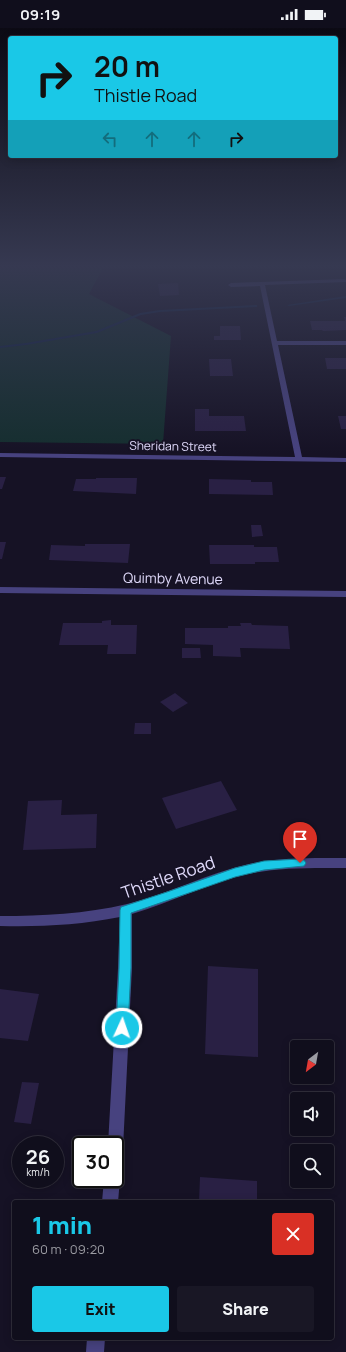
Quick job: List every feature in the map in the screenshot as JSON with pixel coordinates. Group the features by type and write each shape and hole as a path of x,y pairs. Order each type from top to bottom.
{"street":[{"path":"271,330 298,460"},
{"path":"274,343 346,343"},
{"name":"Sheridan Street","path":"0,455 346,460"},
{"name":"Quimby Avenue","path":"0,590 346,594"},
{"name":"Thistle Road","path":"0,922 57,921 126,910 242,870 264,866 346,863"},
{"path":"116,1136 125,968 126,910"},
{"path":"110,1200 111,1188"},
{"path":"95,1352 96,1340"}],"green space":[{"path":"0,330 159,330 171,336 163,444 0,442"}],"building":[{"path":"220,330 240,330 241,340 214,340 214,336 220,336"},
{"path":"312,330 346,330 323,331"},
{"path":"325,358 346,358 346,369 327,369"},
{"path":"209,359 231,359 233,376 210,376"},
{"path":"195,409 209,409 209,416 244,416 246,431 195,431"},
{"path":"338,416 346,416 346,429 341,429"},
{"path":"0,477 6,477 2,489 0,489"},
{"path":"137,478 136,494 73,491 76,479"},
{"path":"209,479 272,482 273,495 209,494"},
{"path":"251,525 261,525 263,536 252,537"},
{"path":"0,542 6,542 2,559 0,559"},
{"path":"85,544 130,544 128,563 49,560 51,545 85,546"},
{"path":"209,545 254,545 254,547 277,547 279,562 255,562 255,564 210,564"},
{"path":"111,620 111,625 137,625 136,654 107,654 108,645 59,645 63,623 102,623 102,621"},
{"path":"240,623 251,623 252,625 288,626 290,649 240,648 241,657 213,656 213,645 185,644 185,628 228,628 228,626 241,626"},
{"path":"182,648 200,648 201,658 182,658"},
{"path":"175,693 188,703 173,712 160,702"},
{"path":"135,723 151,723 151,734 134,734"},
{"path":"221,781 237,810 176,829 162,798"},
{"path":"62,800 61,815 97,814 96,848 23,850 28,801"},
{"path":"208,966 258,969 258,1057 205,1054"},
{"path":"0,989 39,994 28,1041 0,1038"},
{"path":"22,1082 39,1083 31,1124 14,1122"},
{"path":"200,1177 257,1181 257,1200 199,1200"}],"waterway":[{"path":"0,347 26,344 97,332 102,330"}],"route":[{"path":"122,1028 126,910 168,897 235,872 264,866 300,863"}]}
